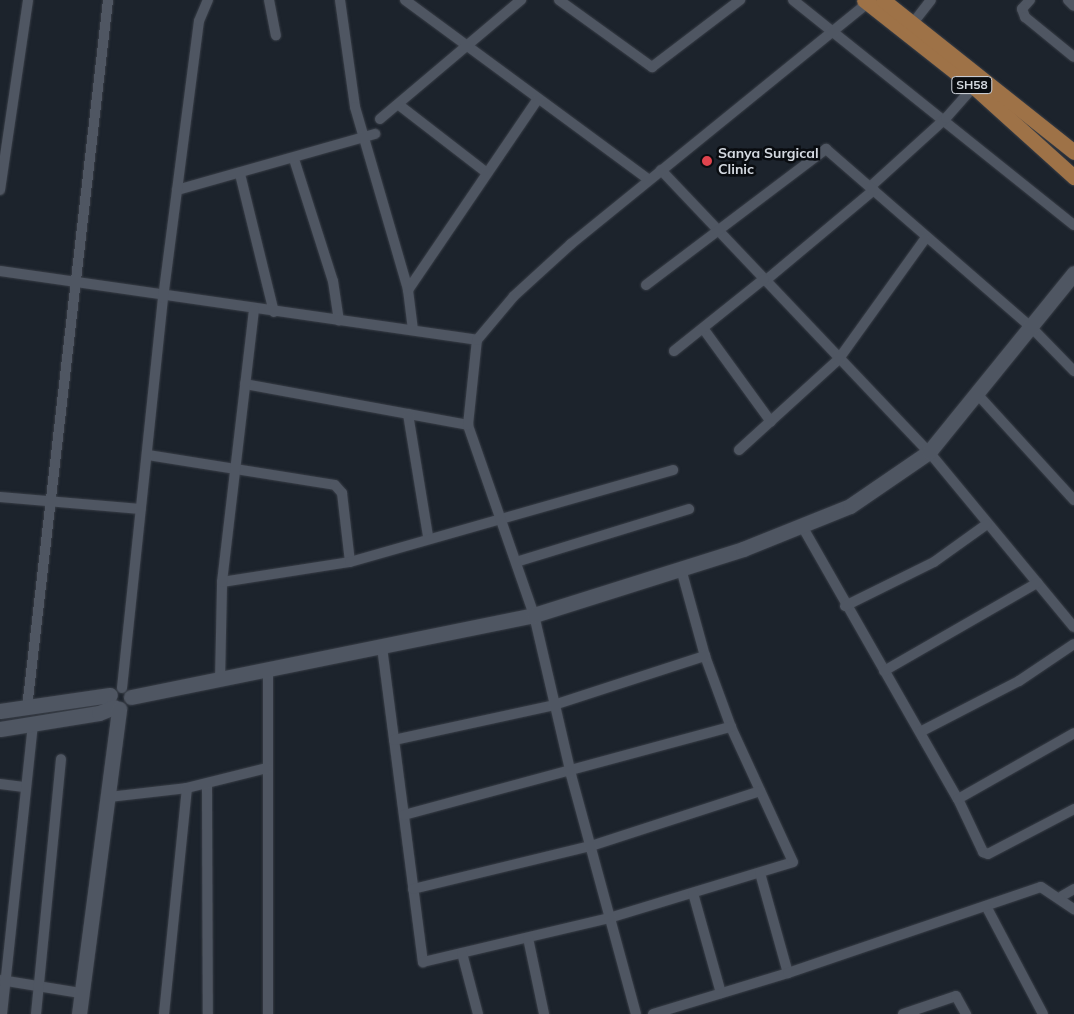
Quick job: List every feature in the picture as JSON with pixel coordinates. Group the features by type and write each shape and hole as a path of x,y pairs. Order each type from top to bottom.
{"main road":[{"name":"SH58","path":"883,0 913,23 978,82 1074,176"},
{"name":"SH58","path":"868,1 978,82 1073,148"}],"street":[{"path":"0,190 28,0"},
{"path":"27,708 108,0"},
{"path":"79,1014 80,993 109,797 140,509 148,455 163,298 199,21 208,0"},
{"path":"269,0 276,35"},
{"path":"340,0 364,137 408,290 413,330"},
{"path":"405,0 467,42 537,100 648,180"},
{"path":"380,119 399,105 467,42 521,0"},
{"path":"559,0 652,67 740,0"},
{"path":"793,0 832,32 946,118 1074,225"},
{"path":"913,23 931,0"},
{"path":"1030,0 1022,9 1025,16 1074,57"},
{"path":"1068,0 1074,6"},
{"path":"636,1014 571,774 534,615 468,425 477,340 514,296 648,180 868,1"},
{"path":"674,351 704,331 872,188 946,118 978,82"},
{"path":"408,290 537,100"},
{"path":"399,105 487,173"},
{"path":"177,190 294,159 375,134"},
{"path":"646,285 826,149 872,188 925,238 1031,327 1074,371"},
{"path":"294,159 335,289 339,321"},
{"path":"661,170 838,360 929,452 1074,627"},
{"path":"240,174 274,312"},
{"path":"739,450 838,360 925,238"},
{"path":"0,271 163,298 477,340"},
{"path":"0,711 119,699 220,681 534,615 681,569 802,526 886,484 929,452 979,396 1074,273"},
{"path":"220,681 222,582 254,310"},
{"path":"704,331 771,422"},
{"path":"245,384 468,425"},
{"path":"979,396 1074,500"},
{"path":"408,414 428,536"},
{"path":"148,455 236,466 339,488 350,562"},
{"path":"222,582 350,562 428,536 501,521 673,470"},
{"path":"0,497 140,509"},
{"path":"516,562 689,509"},
{"path":"845,606 934,562 987,524"},
{"path":"802,526 845,606 920,732 988,854 1074,809"},
{"path":"382,647 423,962 609,918 793,862 731,727 705,656 681,569"},
{"path":"884,671 1037,583"},
{"path":"920,732 1019,681 1074,644"},
{"path":"394,740 554,705 705,656"},
{"path":"268,672 268,1014"},
{"path":"0,728 32,724 119,699"},
{"path":"2,1014 3,980 32,724"},
{"path":"404,815 571,774 731,727"},
{"path":"958,799 1074,733"},
{"path":"36,1014 62,760"},
{"path":"109,797 187,788 267,768"},
{"path":"0,784 26,787"},
{"path":"206,784 208,1014"},
{"path":"164,1014 187,788"},
{"path":"412,889 591,846 760,791"},
{"path":"760,873 788,973"},
{"path":"653,1014 788,973 1042,886 1062,896 1074,909"},
{"path":"1062,896 1074,889"},
{"path":"693,894 721,994"},
{"path":"986,906 1043,1014"},
{"path":"528,938 544,1014"},
{"path":"462,953 478,1014"},
{"path":"3,980 80,993"},
{"path":"903,1014 956,996 966,1014"}],"place":[{"name":"Sanya Surgical Clinic","path":"707,161"}]}
